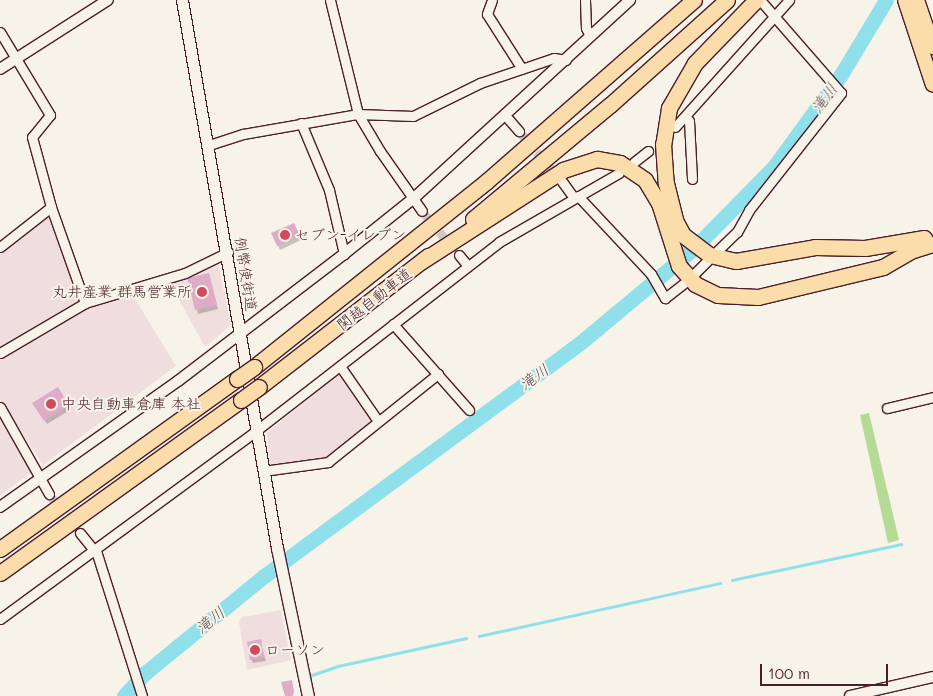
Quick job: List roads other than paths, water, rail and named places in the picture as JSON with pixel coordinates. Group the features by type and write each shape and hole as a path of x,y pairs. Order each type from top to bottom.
{"highway":[{"name":"関越自動車道","path":"0,549 254,367 487,182 694,0"},
{"name":"関越自動車道","path":"0,573 259,387 422,261 602,111 727,0"},
{"path":"905,0 933,85"},
{"path":"917,0 933,48"},
{"path":"759,1 695,64 669,108 663,144 666,183 675,220 683,235 711,256 747,260 815,246 865,248 933,236"},
{"path":"422,261 563,170 597,159 620,163 645,180 659,203 670,246 689,278 718,295 758,297 883,267 913,250 933,244"}],"main road":[{"name":"例幣使街道","path":"184,0 228,252 263,471 282,574 308,696"}],"street":[{"path":"0,69 108,0"},
{"path":"330,0 358,114 422,211"},
{"path":"492,0 487,14 522,69"},
{"path":"585,0 586,28 590,36"},
{"path":"0,507 240,332 344,254 414,198 630,0"},
{"path":"674,127 686,117 789,0"},
{"path":"561,180 651,274 665,298 689,278 737,232 748,210 798,150 841,93 775,15 759,1"},
{"path":"0,32 15,60 50,115 32,138 51,207 85,303"},
{"path":"209,145 243,134 358,114 413,116 480,83 554,58 566,60"},
{"path":"504,114 519,130"},
{"path":"686,117 689,121 692,179"},
{"path":"301,124 329,190 344,254"},
{"path":"634,162 648,151"},
{"path":"0,619 257,430 468,266 530,222 619,173"},
{"path":"0,247 51,207"},
{"path":"0,354 85,303 185,273 228,252"},
{"path":"459,255 468,266"},
{"path":"393,324 469,410"},
{"path":"340,366 378,422"},
{"path":"263,471 328,462 438,374"},
{"path":"887,408 933,397"},
{"path":"0,408 42,477 49,494"},
{"path":"80,533 93,549 142,696"},
{"path":"850,696 933,677"}],"waterway":[{"name":"滝川","path":"124,696 145,673 264,576 580,343 693,249 774,167 842,73 886,0"},
{"path":"732,580 901,544"},
{"path":"479,636 720,583"},
{"path":"309,676 338,666 466,638"}],"tunnel":[{"path":"519,131 559,178"},
{"path":"422,211 459,255"},
{"path":"49,494 80,533"}],"place":[{"name":"セブン-イレブン","path":"285,235"},
{"name":"丸井産業 群馬営業所","path":"202,292"},
{"name":"中央自動車倉庫 本社","path":"51,404"},
{"name":"ローソン","path":"255,650"}]}
